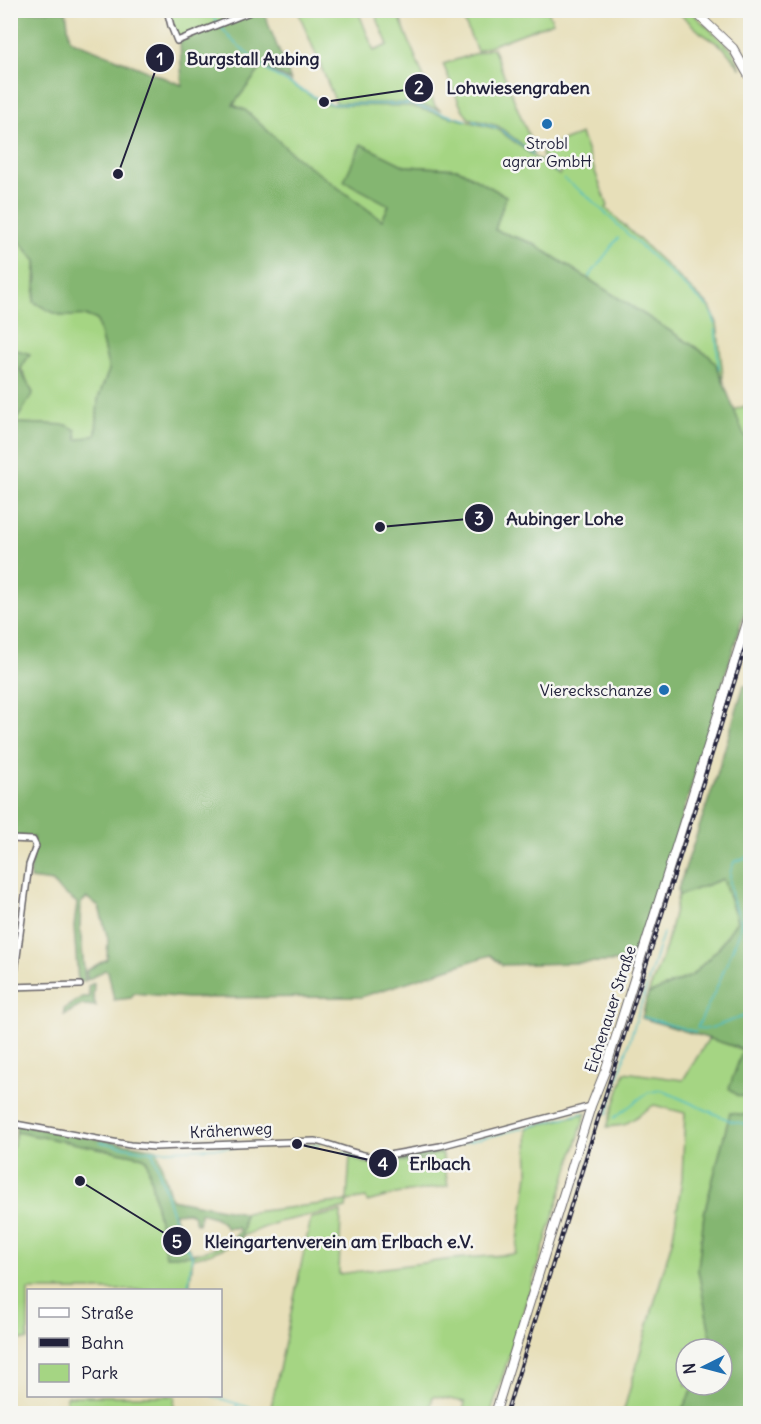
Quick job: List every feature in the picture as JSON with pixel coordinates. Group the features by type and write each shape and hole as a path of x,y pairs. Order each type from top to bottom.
{"street":[{"path":"167,10 177,41 255,10"},
{"path":"693,10 733,48 750,78"},
{"name":"Eichenauer Straße","path":"495,1413 750,613"},
{"path":"10,839 33,840 36,846 29,865 12,987 80,985"},
{"name":"Krähenweg","path":"10,1123 155,1148 315,1141 361,1155 377,1157 440,1146 591,1106"}],"green space":[{"path":"11,11 66,11 70,40 182,85 180,41 220,24 263,11 291,81 258,63 262,67 233,105 245,110 295,156 382,220 389,205 344,181 361,144 405,166 458,169 506,196 495,230 532,243 711,357 717,366 744,435 750,441 750,594 638,961 502,965 490,955 361,997 187,998 134,993 131,998 114,1000 108,971 105,970 87,980 86,971 107,959 108,939 99,907 87,898 81,903 80,926 85,981 78,982 74,927 77,903 57,888 53,882 30,879 33,837 11,836 11,348 30,354 20,370 33,393 15,423 67,425 76,430 77,440 96,435 98,399 109,370 97,320 84,315 61,315 34,302 36,261 20,242 11,243"},
{"path":"169,11 251,11 179,38"},
{"path":"298,11 358,11 374,51 388,45 374,11 397,11 435,106 441,110 411,103 336,103"},
{"path":"460,11 548,11 553,22 477,51"},
{"path":"677,11 690,11 732,50 741,69 723,47 701,33"},
{"path":"493,48 535,152 498,126 468,118 443,64"},
{"path":"262,67 324,103 409,106 497,129 559,175 561,171 542,156 544,148 581,134 608,206 606,208 710,307 717,323 724,385 711,357 532,243 495,230 506,196 458,169 405,166 361,145 389,205 382,220 295,156 245,110 233,105"},
{"path":"20,242 36,261 34,302 57,314 84,315 97,320 109,370 98,399 96,435 77,440 67,425 14,423 33,393 11,348 11,243"},
{"path":"750,404 750,441 744,435 734,410"},
{"path":"744,685 750,688 750,1098 736,1095 729,1088 743,1049 642,1018 648,994 691,976 718,949 737,921 723,879 678,896 678,889 715,781"},
{"path":"723,879 737,921 718,949 691,976 648,994 666,947 678,896"},
{"path":"94,983 93,997 96,1006 82,1005 64,1015 64,1009 82,997 89,997 88,986"},
{"path":"709,1038 743,1050 736,1095 750,1098 750,1116 730,1113 704,1214 698,1270 711,1337 674,1337 674,1397 689,1397 680,1413 623,1413 673,1237 682,1178 685,1113 654,1105 624,1125 607,1127 625,1072 683,1080"},
{"path":"586,1113 491,1413 463,1413 465,1402 433,1396 429,1413 275,1414 270,1412 311,1218 341,1212 339,1274 453,1259 516,1254 528,1174 527,1128"},
{"path":"730,1113 750,1116 750,1413 680,1413 689,1397 734,1397 734,1337 711,1337 698,1270 704,1214"},
{"path":"16,1125 157,1149 171,1199 244,1213 242,1236 225,1244 225,1241 234,1237 239,1231 238,1228 226,1228 218,1219 200,1213 199,1224 189,1212 174,1213 182,1239 193,1255 166,1256 147,1161 144,1157 16,1132"},
{"path":"16,1132 144,1157 147,1161 166,1256 206,1251 242,1236 242,1240 212,1253 193,1258 189,1289 27,1289 27,1340 11,1339 10,1147 13,1147"},
{"path":"441,1150 442,1152 419,1160 386,1161 386,1159"},
{"path":"442,1152 448,1186 396,1194 367,1202 366,1198 347,1201 350,1156 364,1163 419,1160"},
{"path":"347,1201 346,1208 278,1222 242,1236 244,1213"},
{"path":"67,1397 175,1397 173,1413 65,1413"}],"waterway":[{"path":"207,10 232,40 269,72 324,102 410,104 466,120"},
{"path":"473,121 498,128 533,154"},
{"path":"542,160 557,172"},
{"path":"564,179 587,196 634,240"},
{"path":"589,277 618,238"},
{"path":"636,242 709,308 715,322 719,369"},
{"path":"750,856 734,862 730,873 732,898 741,921 739,933 697,1028 708,1029 750,1014"},
{"path":"607,1114 663,933"},
{"path":"643,1017 696,1032"},
{"path":"614,1118 647,1093 661,1090 731,1121 750,1125"},
{"path":"528,1127 583,1113"},
{"path":"451,1146 523,1128"},
{"path":"100,1142 146,1151 238,1147"},
{"path":"306,1144 319,1145"},
{"path":"151,1151 181,1240 192,1255 188,1289"},
{"path":"343,1152 369,1161 399,1156"},
{"path":"215,1397 270,1414"},
{"path":"236,1414 237,1404"}],"railway":[{"path":"506,1414 750,632"}],"place":[{"name":"Lohwiesengraben","path":"324,102"},
{"name":"Strobl agrar GmbH","path":"547,124"},
{"name":"Burgstall Aubing","path":"118,174"},
{"name":"Aubinger Lohe","path":"380,527"},
{"name":"Viereckschanze","path":"664,690"},
{"name":"Erlbach","path":"297,1144"},
{"name":"Kleingartenverein am Erlbach e.V.","path":"80,1181"}]}
